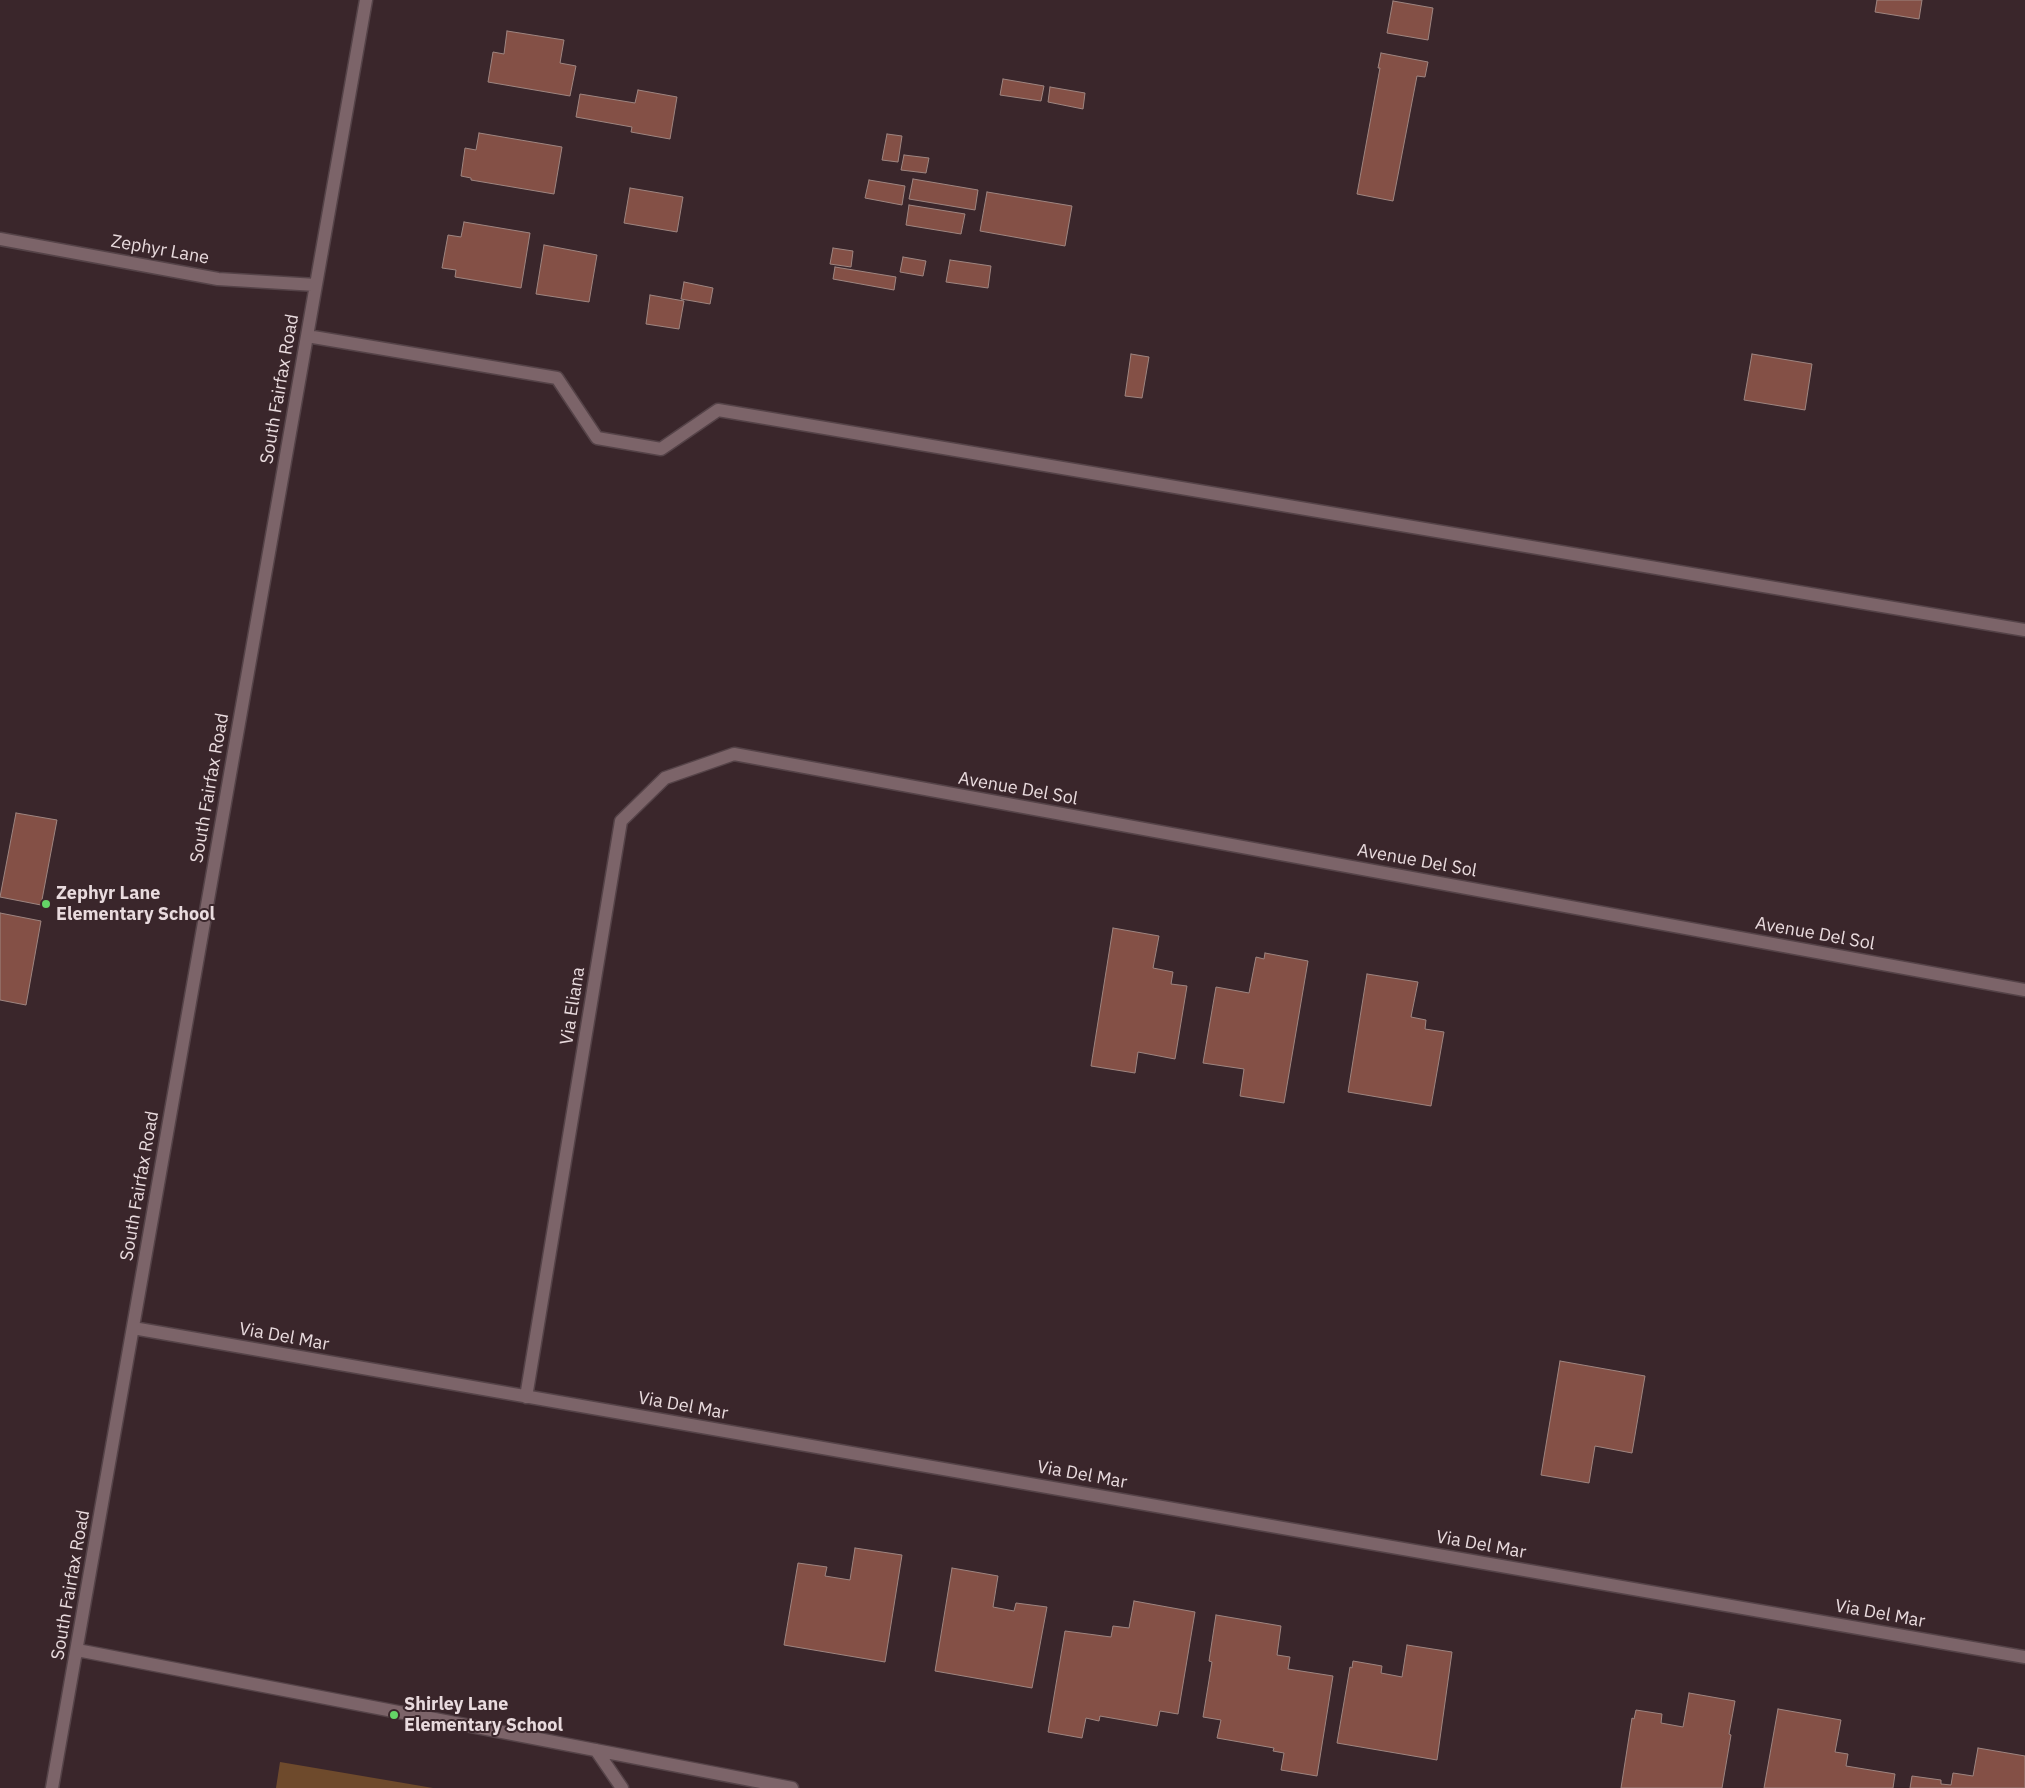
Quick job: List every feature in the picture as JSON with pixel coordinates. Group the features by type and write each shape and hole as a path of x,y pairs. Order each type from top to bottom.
{"street":[{"name":"South Fairfax Road","path":"52,1788 366,0"},
{"name":"Zephyr Lane","path":"0,239 218,279 316,284"},
{"path":"306,336 557,378 597,438 661,449 718,410 2025,630"},
{"name":"Via Eliana","path":"526,1397 621,821 665,778 734,754 802,767"},
{"name":"Avenue Del Sol","path":"802,767 2025,990"},
{"name":"Via Del Mar","path":"133,1328 2025,1657"},
{"path":"76,1650 792,1788"},
{"path":"596,1750 622,1788"}],"shaded area":[{"path":"280,1762 433,1788 276,1788"}],"building":[{"path":"1877,0 1922,0 1919,19 1875,12"},
{"path":"1393,1 1433,8 1428,40 1387,33"},
{"path":"507,31 564,40 560,63 576,66 570,96 488,82 493,52 504,54"},
{"path":"1381,53 1428,62 1425,77 1417,76 1393,201 1357,194 1380,68 1378,68"},
{"path":"1003,79 1044,86 1041,101 1000,95"},
{"path":"1050,87 1085,93 1083,109 1048,102"},
{"path":"638,90 677,97 670,139 631,132 632,127 576,117 580,94 635,103"},
{"path":"479,133 562,147 554,194 471,180 471,178 461,176 465,148 476,150"},
{"path":"887,134 902,136 898,162 882,160"},
{"path":"904,155 929,158 926,173 901,170"},
{"path":"913,179 978,190 975,210 909,199"},
{"path":"869,180 905,186 902,205 865,198"},
{"path":"630,188 683,197 677,232 624,223"},
{"path":"987,192 1072,206 1065,246 980,231"},
{"path":"909,205 965,214 961,234 906,225"},
{"path":"464,222 530,233 521,288 455,277 456,270 442,268 448,235 461,237"},
{"path":"544,245 597,255 589,302 536,294"},
{"path":"833,248 853,251 851,267 830,264"},
{"path":"903,257 926,261 923,276 900,272"},
{"path":"950,260 991,266 988,288 946,282"},
{"path":"835,267 896,277 894,290 833,279"},
{"path":"684,282 713,288 710,304 681,299"},
{"path":"650,295 684,301 679,329 646,324"},
{"path":"1131,354 1149,357 1142,398 1125,396"},
{"path":"1752,354 1812,364 1805,410 1744,400"},
{"path":"16,813 57,820 41,905 0,897"},
{"path":"0,913 41,921 26,1005 0,1000"},
{"path":"1113,928 1159,936 1153,968 1173,972 1171,984 1187,986 1175,1059 1138,1052 1135,1073 1091,1066"},
{"path":"1265,953 1308,961 1284,1103 1240,1096 1244,1069 1203,1063 1216,987 1249,993 1256,957 1264,959"},
{"path":"1367,974 1418,982 1411,1017 1426,1020 1425,1029 1444,1032 1431,1106 1348,1092"},
{"path":"1560,1361 1645,1376 1632,1453 1595,1446 1589,1483 1541,1475"},
{"path":"855,1548 902,1555 885,1662 784,1645 798,1563 827,1567 825,1576 850,1580"},
{"path":"952,1568 998,1576 993,1607 1014,1611 1016,1603 1047,1607 1032,1688 935,1671"},
{"path":"1134,1601 1195,1612 1178,1714 1160,1711 1157,1726 1100,1716 1099,1721 1086,1718 1082,1738 1048,1732 1065,1631 1111,1637 1113,1626 1129,1628"},
{"path":"1216,1615 1281,1626 1277,1655 1290,1657 1288,1669 1333,1676 1317,1776 1281,1770 1284,1753 1273,1751 1274,1748 1217,1738 1221,1720 1203,1717 1212,1662 1209,1661"},
{"path":"1407,1645 1452,1652 1437,1760 1337,1743 1350,1667 1352,1668 1353,1661 1382,1666 1381,1673 1402,1677"},
{"path":"1689,1693 1735,1701 1722,1788 1621,1788 1632,1718 1634,1719 1636,1710 1662,1714 1661,1723 1683,1727"},
{"path":"1778,1709 1841,1720 1835,1752 1848,1754 1846,1766 1895,1774 1893,1788 1764,1788"},
{"path":"1978,1748 2025,1756 2025,1788 1910,1788 1912,1776 1941,1780 1941,1784 1951,1785 1953,1773 1973,1776"}],"place":[{"name":"Zephyr Lane Elementary School","path":"46,904"},
{"name":"Shirley Lane Elementary School","path":"394,1715"}]}
